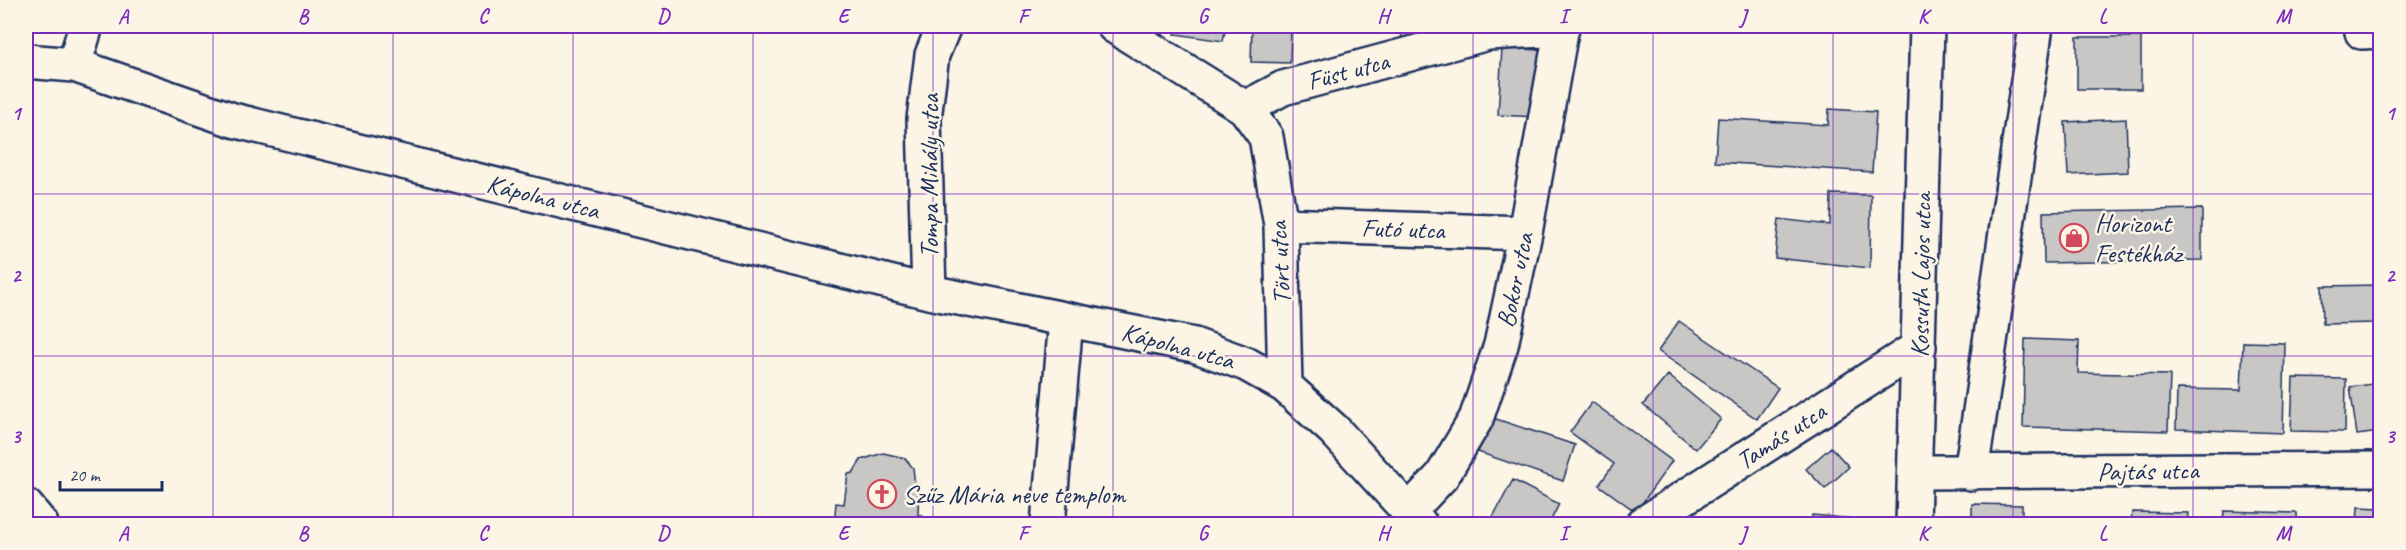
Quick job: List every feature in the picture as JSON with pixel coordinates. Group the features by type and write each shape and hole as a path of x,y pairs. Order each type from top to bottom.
{"street":[{"path":"74,65 86,26"},
{"name":"Tompa Mihály utca","path":"929,292 924,119 932,55 944,26"},
{"name":"Tört utca","path":"1114,26 1245,108 1266,137 1281,225 1285,386"},
{"name":"Kossuth Lajos utca","path":"1913,525 1927,26"},
{"path":"1971,473 2036,26"},
{"name":"Füst utca","path":"1245,108 1283,88 1488,33 1562,27"},
{"name":"Bokor utca","path":"1414,518 1476,419 1501,345 1525,233 1562,27"},
{"name":"Kápolna utca","path":"26,61 74,65 233,120 929,292 1194,345 1246,364 1285,386"},
{"name":"Futó utca","path":"1281,225 1525,233"},
{"path":"1048,525 1066,320"},
{"name":"Tamás utca","path":"1643,525 1919,347"},
{"path":"1285,386 1334,430 1414,518"},
{"name":"Pajtás utca","path":"1915,472 2380,469"},
{"path":"26,506 41,525"}],"building":[{"path":"1177,26 1226,26 1223,41 1175,34"},
{"path":"1252,26 1291,26 1290,63 1251,62"},
{"path":"1400,26 1440,26 1441,32 1402,39"},
{"path":"2077,37 2141,37 2141,89 2077,89"},
{"path":"1502,48 1541,50 1537,117 1498,115"},
{"path":"1829,109 1876,112 1872,172 1715,162 1718,118 1828,125"},
{"path":"2126,119 2128,172 2068,175 2065,122"},
{"path":"1831,194 1871,195 1870,268 1775,258 1779,219 1830,225"},
{"path":"2202,209 2202,260 2044,263 2043,212"},
{"path":"2380,285 2380,323 2323,324 2322,286"},
{"path":"1679,321 1778,388 1757,419 1658,351"},
{"path":"2025,339 2079,341 2078,373 2170,375 2168,431 2023,427"},
{"path":"2243,342 2285,343 2283,433 2176,429 2177,389 2241,390"},
{"path":"1668,375 1721,419 1696,449 1643,405"},
{"path":"2293,378 2346,379 2345,432 2291,431"},
{"path":"2380,383 2380,432 2357,435 2350,387"},
{"path":"1592,402 1672,461 1636,512 1599,485 1614,464 1570,432"},
{"path":"1490,417 1575,445 1563,481 1478,452"},
{"path":"1831,447 1849,467 1825,489 1806,469"},
{"name":"Szűz Mária neve templom","path":"883,453 905,458 913,468 915,485 919,485 918,515 922,515 921,524 834,524 836,503 844,504 848,474 853,473 861,460"},
{"path":"1513,480 1559,504 1549,524 1489,524"},
{"path":"1972,504 2022,505 2022,524 1972,524"},
{"path":"2358,507 2380,508 2380,524 2357,524"},
{"path":"2224,511 2297,513 2297,524 2223,524"},
{"path":"2132,512 2188,513 2187,524 2131,524"},
{"path":"1812,515 1855,519 1855,524 1811,524"}],"place":[{"name":"Horizont Festékház","path":"2074,238"},
{"name":"Szűz Mária neve templom","path":"882,494"}]}
